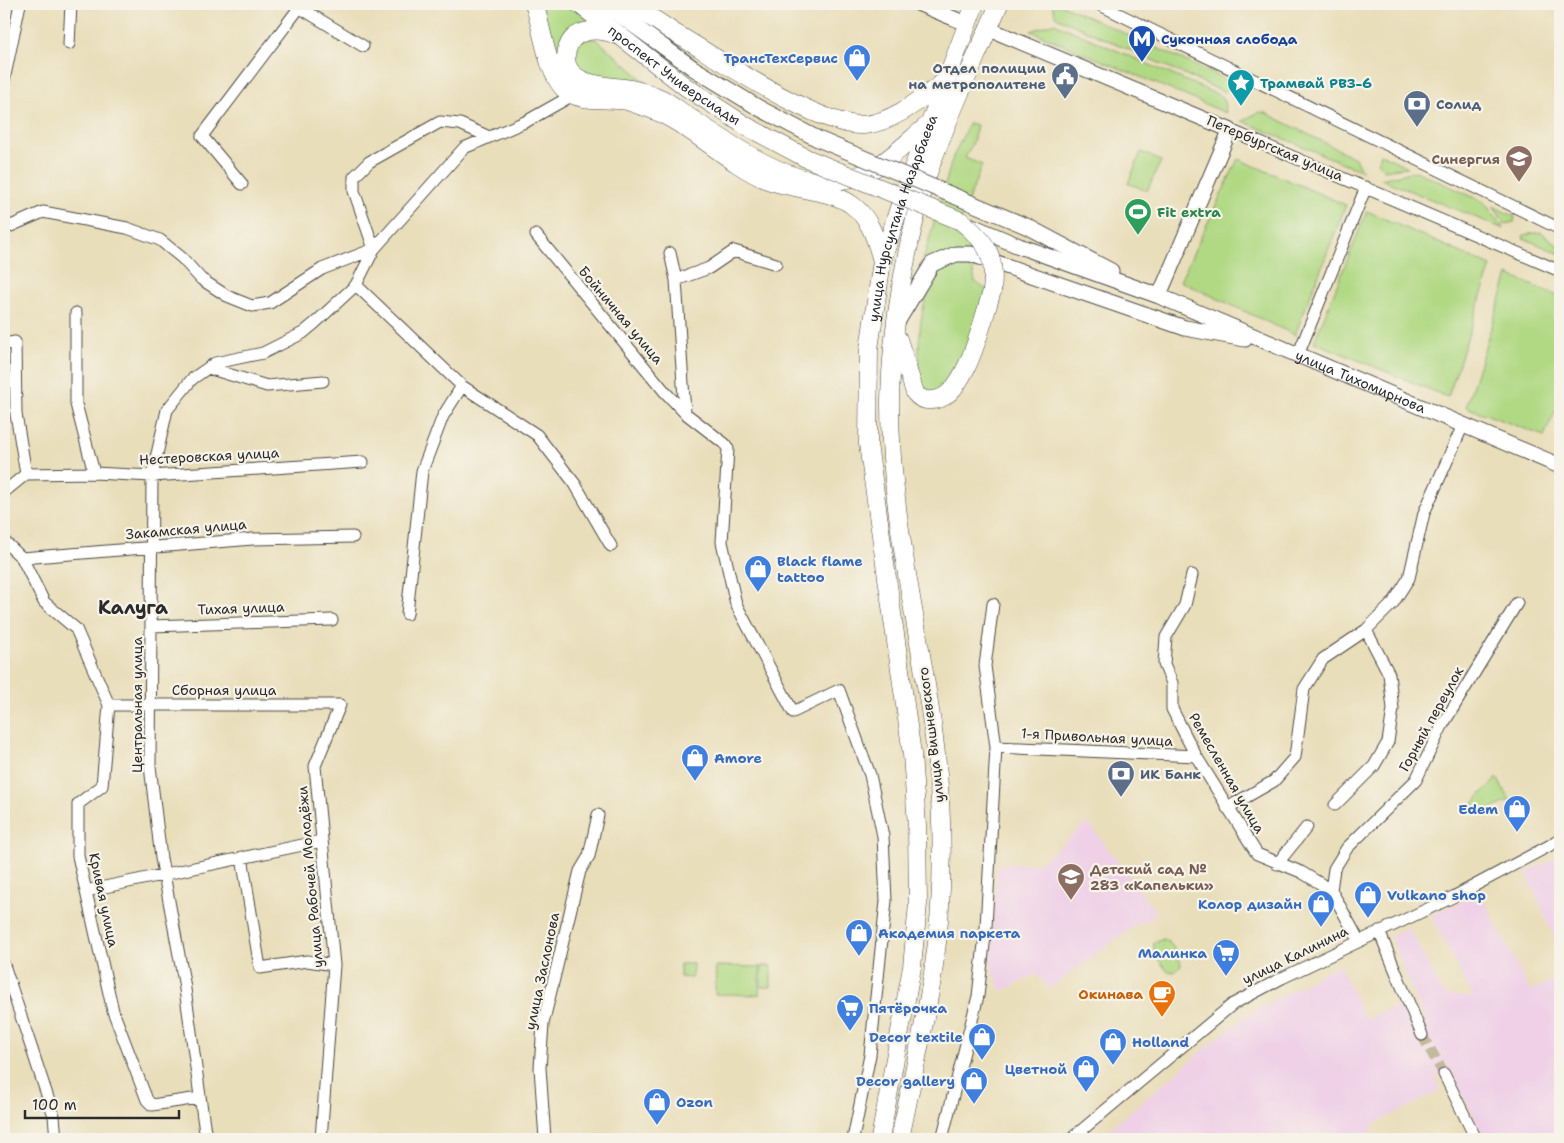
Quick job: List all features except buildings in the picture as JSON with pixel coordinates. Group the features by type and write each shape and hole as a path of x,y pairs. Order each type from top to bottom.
{"main road":[{"path":"534,4 549,62 561,85 573,95 626,101 651,109 765,179 832,196 851,204 863,215 870,226 882,261"},
{"name":"проспект Универсиады","path":"579,4 686,87 746,126 806,158 961,222 978,235 987,246 992,259 994,274 992,291 962,377 949,394 941,399 928,400 915,393 896,326"},
{"name":"улица Нурсултана Назарбаева","path":"869,349 882,261 928,125 976,4"},
{"name":"улица Нурсултана Назарбаева","path":"896,326 904,268 927,176 999,4"},
{"path":"607,6 644,13 772,90 813,112 839,122 863,125 883,121 944,82"},
{"path":"607,6 693,68 759,108 818,139 1026,226 1159,296"},
{"path":"617,35 596,29 578,33 571,41 566,52 566,62 574,75 601,86 632,89 661,98 785,174 822,182 848,180 872,171 928,125"},
{"path":"961,222 1019,246 1159,296"},
{"path":"896,326 932,264 956,254 971,254 1185,328 1271,344"},
{"name":"улица Тихомирнова","path":"1159,296 1560,466"},
{"name":"улица Вишневского","path":"896,326 890,398 892,442 900,521 936,749 941,824 939,908 933,973 900,1139"},
{"name":"улица Вишневского","path":"869,349 868,444 912,754 917,826 918,904 912,967 880,1139"}],"street":[{"path":"4,80 20,4"},
{"path":"69,44 71,4"},
{"path":"919,4 967,24"},
{"path":"1098,4 1560,229"},
{"path":"242,184 202,136 299,5 363,46"},
{"name":"Петербургская улица","path":"989,29 1366,187 1560,271"},
{"name":"Центральная улица","path":"206,1139 184,982 164,874 150,766 152,476 167,410 192,379 215,363 238,357 263,354 303,333 356,285 374,249 464,148 487,136 527,121 573,95"},
{"path":"4,229 43,212 127,228 160,240 182,258 201,279 227,296 252,306 270,303 322,269 374,249 354,191 354,177 369,162 440,122 460,124 487,136"},
{"path":"1159,296 1230,130"},
{"path":"1298,355 1366,187"},
{"name":"Бойничная улица","path":"536,235 685,413 725,444 728,449 722,542 736,604 793,712 839,690 870,775 884,836 885,912 870,1054 853,1139"},
{"path":"676,280 709,268 734,251 776,264"},
{"name":"Бойничная улица","path":"670,253 676,280 685,413"},
{"path":"356,285 462,386 537,435 576,484 611,546"},
{"path":"76,313 76,404 94,473"},
{"path":"4,492 26,474 16,414 10,343"},
{"path":"208,368 266,386 324,381"},
{"path":"407,614 422,471 443,416 462,386"},
{"path":"4,412 16,414"},
{"path":"1227,808 1274,781 1295,757 1304,689 1323,659 1366,630 1393,603 1409,578 1424,513 1463,425"},
{"name":"Нестеровская улица","path":"26,474 94,473 152,476 363,462"},
{"name":"Закамская улица","path":"22,558 253,539 353,537"},
{"name":"Кривая улица","path":"4,541 22,558 44,602 76,629 109,705 102,786 78,804 78,856 113,1011 147,1100 152,1104 199,1098"},
{"name":"Ремесленная улица","path":"1192,575 1185,606 1166,637 1164,664 1172,683 1172,709 1196,756 1257,854 1277,864 1301,872 1330,890 1359,941"},
{"name":"Горный переулок","path":"1330,890 1334,868 1347,848 1416,780 1442,726 1517,603"},
{"path":"942,1139 978,996 986,927 996,748 984,666 993,604"},
{"name":"Тихая улица","path":"151,626 332,620"},
{"path":"1335,805 1374,766 1388,742 1393,709 1389,674 1366,630"},
{"name":"Сборная улица","path":"109,705 340,705"},
{"name":"улица Рабочей Молодёжи","path":"321,1139 334,965 315,766 340,705"},
{"name":"1-я Привольная улица","path":"996,748 1196,756"},
{"name":"улица Заслонова","path":"545,1139 540,1068 543,1024 580,871 589,856 598,815"},
{"path":"1277,864 1307,827"},
{"name":"улица Калинина","path":"1071,1139 1233,1004 1379,931 1455,896 1560,840"},
{"path":"86,891 321,841"},
{"path":"242,857 260,968 307,961 334,965"},
{"path":"1379,931 1422,1035"},
{"path":"4,965 54,1116 56,1139"},
{"path":"1444,1074 1476,1139"}],"shaded area":[{"name":"Детский сад № 283 «Капельки»","path":"1088,822 1157,914 1143,924 1141,921 1049,989 1037,974 1002,991 990,966 998,864 1038,864"},
{"path":"1560,856 1560,951 1526,872"},
{"path":"1480,893 1530,991 1560,977 1560,1139 1485,1139 1450,1070 1435,1077 1441,1090 1371,1126 1374,1139 1098,1139 1215,1040 1248,1015 1339,964 1365,1019 1398,1005 1414,1032 1427,1027 1390,935 1409,928 1444,995 1473,997 1431,915"}],"green space":[{"path":"541,4 570,4 593,24 569,30 561,40 557,60"},
{"path":"1052,4 1060,4 1236,84 1224,92 1056,17"},
{"path":"1054,23 1223,97 1226,113 1031,31"},
{"path":"580,38 596,39 661,95 588,78 571,60"},
{"path":"1259,112 1266,113 1355,158 1362,171 1242,121"},
{"path":"969,123 977,125 973,142 965,158 982,165 955,235 965,240 973,253 920,271 953,157"},
{"path":"1141,152 1161,161 1147,191 1128,183"},
{"path":"1381,154 1408,167 1384,170 1377,162"},
{"path":"1238,159 1346,205 1295,335 1180,281"},
{"path":"1416,171 1484,202 1504,229 1381,179"},
{"path":"1493,206 1515,217 1514,222 1505,224"},
{"path":"1367,211 1491,266 1448,397 1314,342"},
{"path":"1541,232 1560,247 1560,254 1523,238 1524,235"},
{"path":"947,261 967,261 976,264 973,271 975,282 987,290 956,379 935,398 918,389 920,328 926,298 939,272 938,266"},
{"path":"1508,275 1560,297 1560,401 1544,436 1466,407"},
{"path":"1497,778 1510,800 1492,809 1482,817 1473,803"},
{"path":"1163,939 1173,947 1179,958 1181,966 1175,972 1167,971 1154,953 1154,943"},
{"path":"680,964 693,964 692,978 680,977"},
{"path":"716,966 760,967 759,995 715,994"},
{"path":"762,966 771,966 771,987 761,987"}],"tunnel":[{"path":"1422,1035 1444,1074"}],"place":[{"name":"Суконная слобода","path":"1142,63"},
{"name":"ТрансТехСервис","path":"857,82"},
{"name":"Отдел полиции на метрополитене","path":"1065,100"},
{"name":"Трамвай РВЗ-6","path":"1241,107"},
{"name":"Солид","path":"1417,128"},
{"name":"Синергия","path":"1519,183"},
{"name":"Fit extra","path":"1138,236"},
{"name":"Black flame tattoo","path":"758,593"},
{"name":"Amore","path":"695,782"},
{"name":"ИК Банк","path":"1121,798"},
{"name":"Edem","path":"1517,833"},
{"name":"Детский сад № 283 «Капельки»","path":"1071,901"},
{"name":"Vulkano shop","path":"1368,919"},
{"name":"Колор дизайн","path":"1321,928"},
{"name":"Академия паркета","path":"859,957"},
{"name":"Малинка","path":"1226,977"},
{"name":"Окинава","path":"1162,1018"},
{"name":"Пятёрочка","path":"850,1032"},
{"name":"Decor textile","path":"982,1061"},
{"name":"Holland","path":"1113,1066"},
{"name":"Цветной","path":"1086,1093"},
{"name":"Decor gallery","path":"974,1105"},
{"name":"Ozon","path":"657,1126"}],"district":[{"name":"Калуга","path":"133,607"}]}
